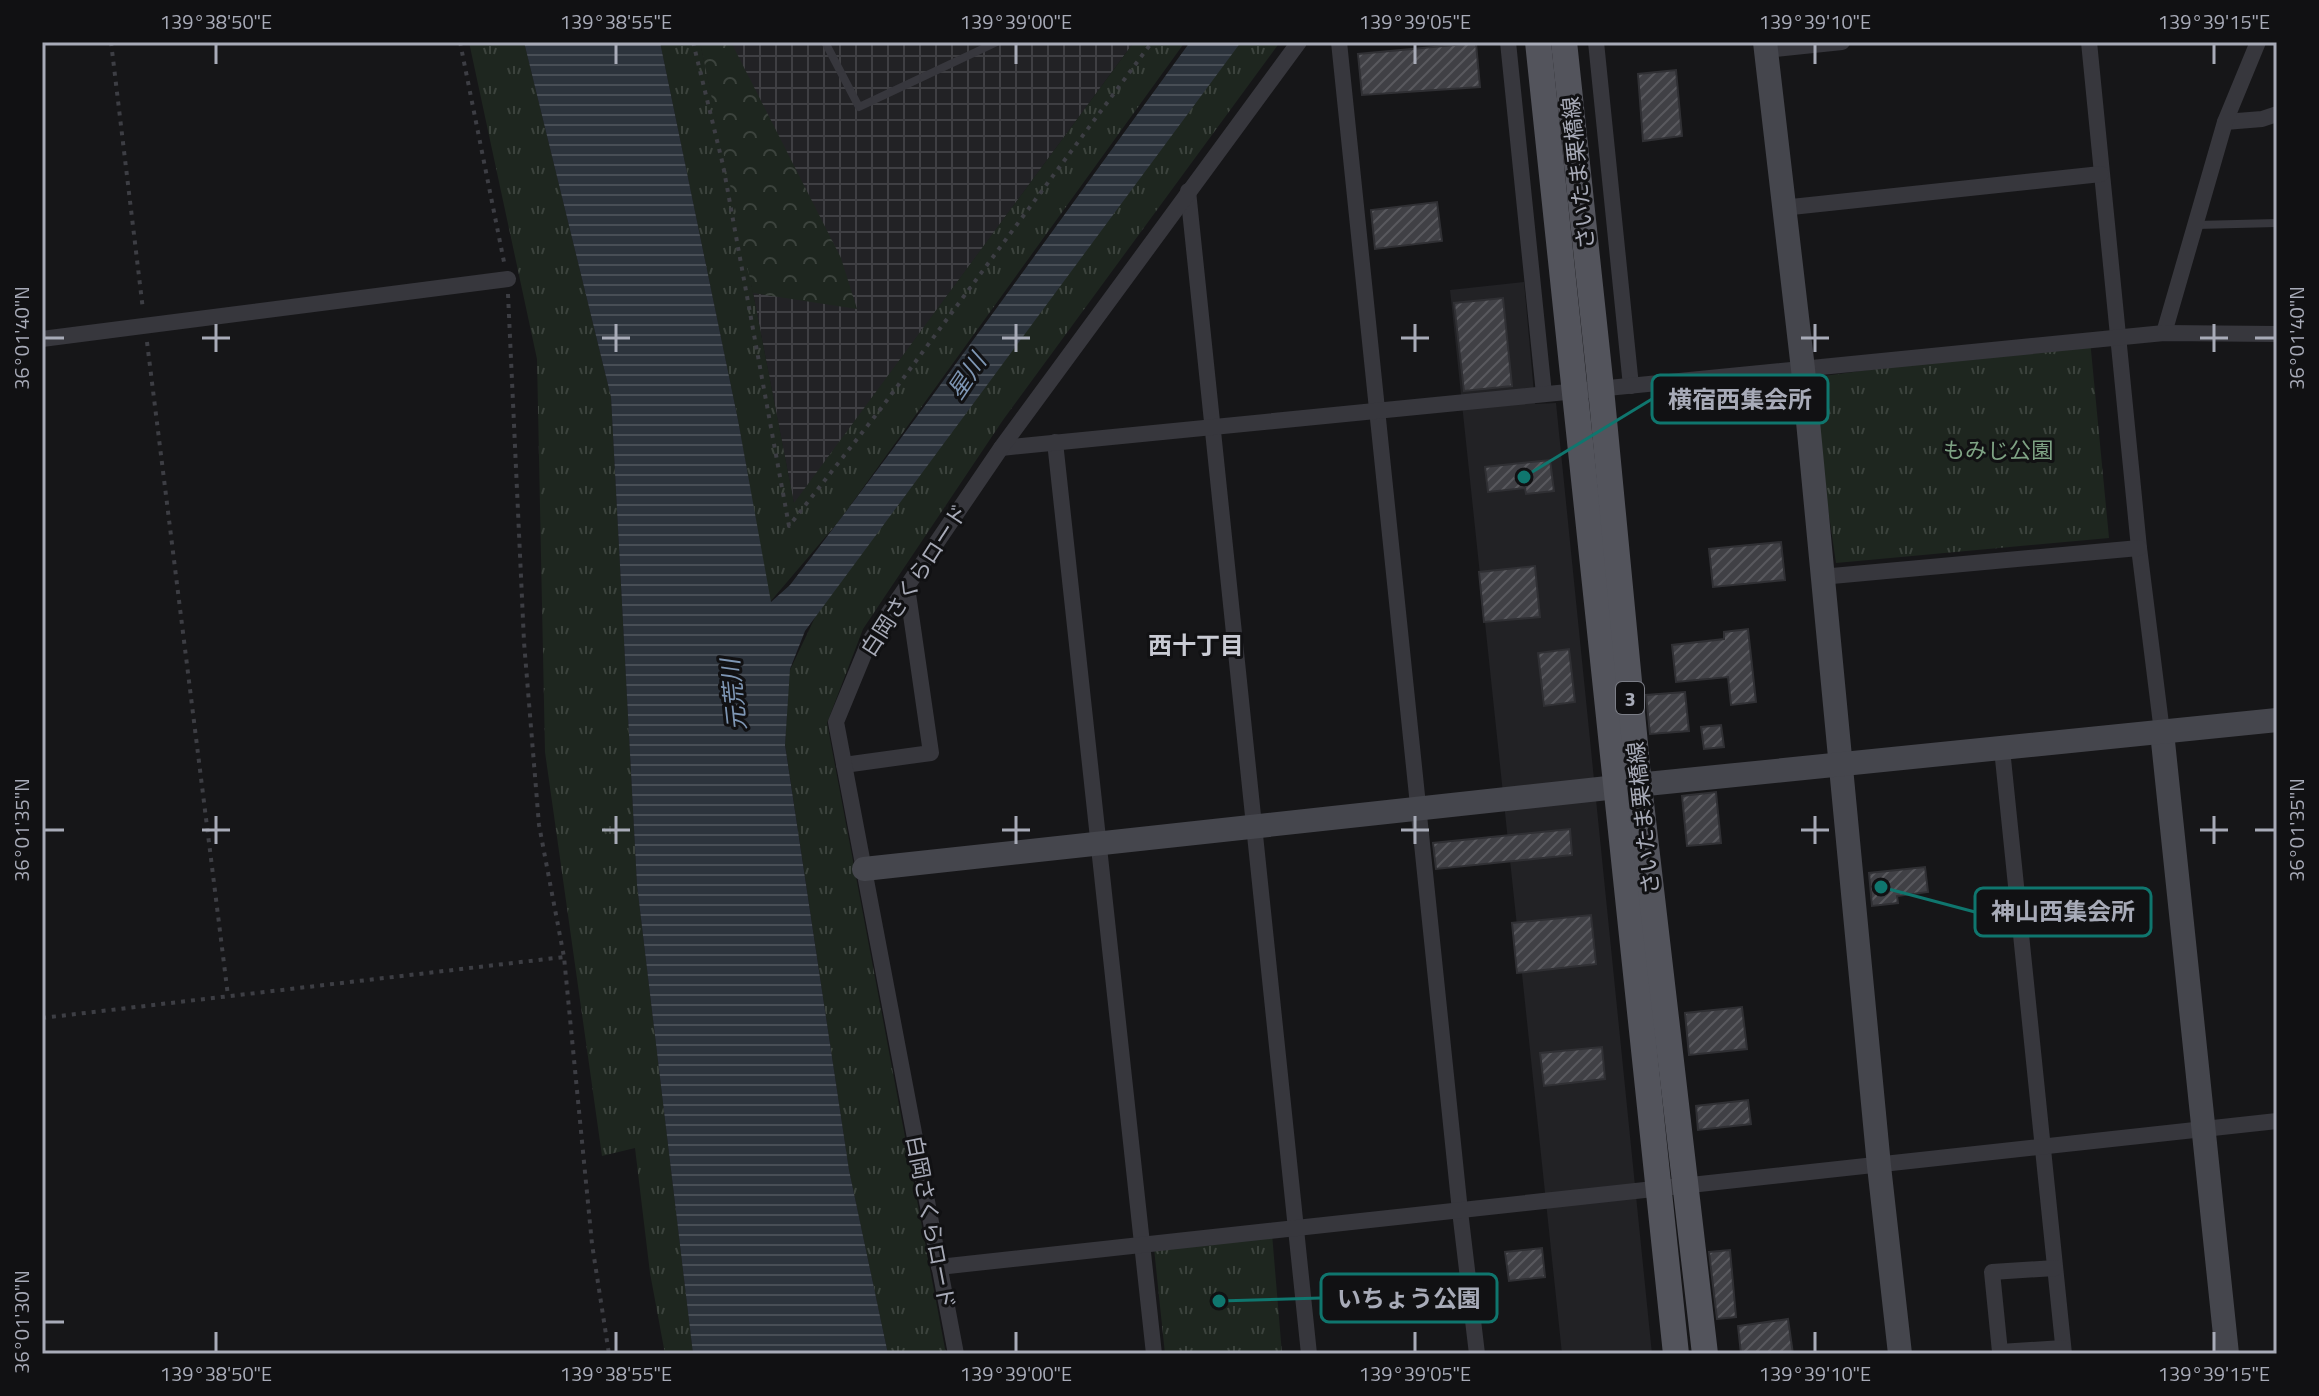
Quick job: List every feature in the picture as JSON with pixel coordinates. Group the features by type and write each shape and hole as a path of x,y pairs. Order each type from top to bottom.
{"main road":[{"name":"さいたま栗橋線","path":"1538,42 1589,390"},
{"name":"さいたま栗橋線","path":"1564,42 1589,390 1628,786 1673,1188 1705,1354"},
{"name":"さいたま栗橋線","path":"1673,1188 1676,1354"}],"street":[{"name":"白岡さくらロード","path":"956,1354 836,722 869,642 1001,448 1299,42"},
{"path":"1339,42 1477,1354"},
{"path":"1508,42 1544,394"},
{"path":"1596,42 1631,386"},
{"path":"1842,42 1766,46 1782,208 1803,369 1839,765 1900,1354"},
{"path":"2089,42 2139,548 2162,732 2227,1354"},
{"path":"2164,333 2225,122 2258,42"},
{"path":"2225,122 2262,119 2277,114"},
{"path":"1782,208 2101,174"},
{"path":"1188,191 1309,1354"},
{"path":"42,339 508,279"},
{"path":"1001,448 2164,333 2277,334"},
{"path":"1055,442 1154,1354"},
{"path":"1821,577 2139,548"},
{"path":"844,765 931,753 907,587"},
{"path":"864,869 1628,786 2277,720"},
{"path":"2002,749 2043,1147 2055,1268 2063,1351 2000,1352 1992,1272 2055,1268"},
{"path":"939,1267 2277,1121"}],"lane":[{"path":"825,42 859,107 997,42"},
{"path":"2195,225 2277,223"}],"path":[{"path":"111,42 228,996"},
{"path":"460,42 508,279 526,673 539,825 564,957 592,1244 609,1354"},
{"path":"693,42 723,165 789,526 879,411 1152,42"},
{"path":"42,1018 564,957"}],"shaded area":[{"path":"700,42 1134,42 794,504 740,226"},
{"path":"1524,282 1535,404 1556,403 1652,1354 1562,1354 1450,290"}],"green space":[{"path":"469,42 524,42 611,397 637,885 693,1354 665,1354 650,1273 635,1148 602,1156 545,752 537,359"},
{"path":"660,42 700,42 740,226 794,503 1134,42 1185,42 839,521 770,602 738,420"},
{"path":"700,42 731,42 841,258 857,309 753,293"},
{"path":"1236,42 1280,42 1003,420 863,629 827,723 946,1354 888,1354 849,1170 785,744 789,672 819,609"},
{"name":"もみじ公園","path":"2090,340 2109,538 1836,563 1809,378"},
{"path":"1272,1234 1282,1354 1165,1354 1154,1248"}],"water":[{"path":"524,42 660,42 738,420 771,602 790,585 892,451 1190,42 1241,42 805,631 790,669 785,745 849,1170 888,1354 693,1354 637,885 611,397"}],"building":[{"path":"1476,43 1480,87 1362,95 1358,54"},
{"path":"1676,70 1682,136 1643,141 1638,74"},
{"path":"1437,202 1442,241 1375,249 1371,210"},
{"path":"1503,298 1512,386 1464,391 1454,303"},
{"path":"1550,460 1554,491 1526,494 1525,488 1488,492 1485,467"},
{"path":"1781,542 1785,580 1713,587 1709,549"},
{"path":"1535,566 1540,617 1484,622 1479,572"},
{"path":"1748,629 1756,702 1731,705 1728,677 1676,682 1672,645 1724,639 1724,632"},
{"path":"1569,649 1575,702 1544,706 1538,653"},
{"path":"1685,692 1689,731 1650,734 1646,695"},
{"path":"1721,725 1724,747 1704,749 1701,727"},
{"path":"1716,792 1721,843 1687,846 1682,796"},
{"path":"1570,829 1572,855 1436,869 1433,843"},
{"path":"1925,867 1928,892 1897,896 1898,903 1872,906 1869,873"},
{"path":"1591,915 1596,964 1517,973 1512,923"},
{"path":"1742,1007 1747,1049 1689,1055 1685,1013"},
{"path":"1602,1047 1605,1079 1544,1086 1540,1053"},
{"path":"1748,1100 1751,1124 1698,1130 1696,1106"},
{"path":"1542,1248 1545,1277 1509,1281 1505,1252"},
{"path":"1730,1250 1736,1317 1717,1319 1709,1252"},
{"path":"1788,1319 1793,1354 1741,1354 1738,1326"}],"place":[{"name":"横宿西集会所","path":"1524,477"},
{"name":"神山西集会所","path":"1881,887"},
{"name":"いちょう公園","path":"1219,1301"}],"district":[{"name":"西十丁目","path":"1196,645"}],"water label":[{"name":"星川","path":"966,376"},
{"name":"元荒川","path":"733,695"}]}
